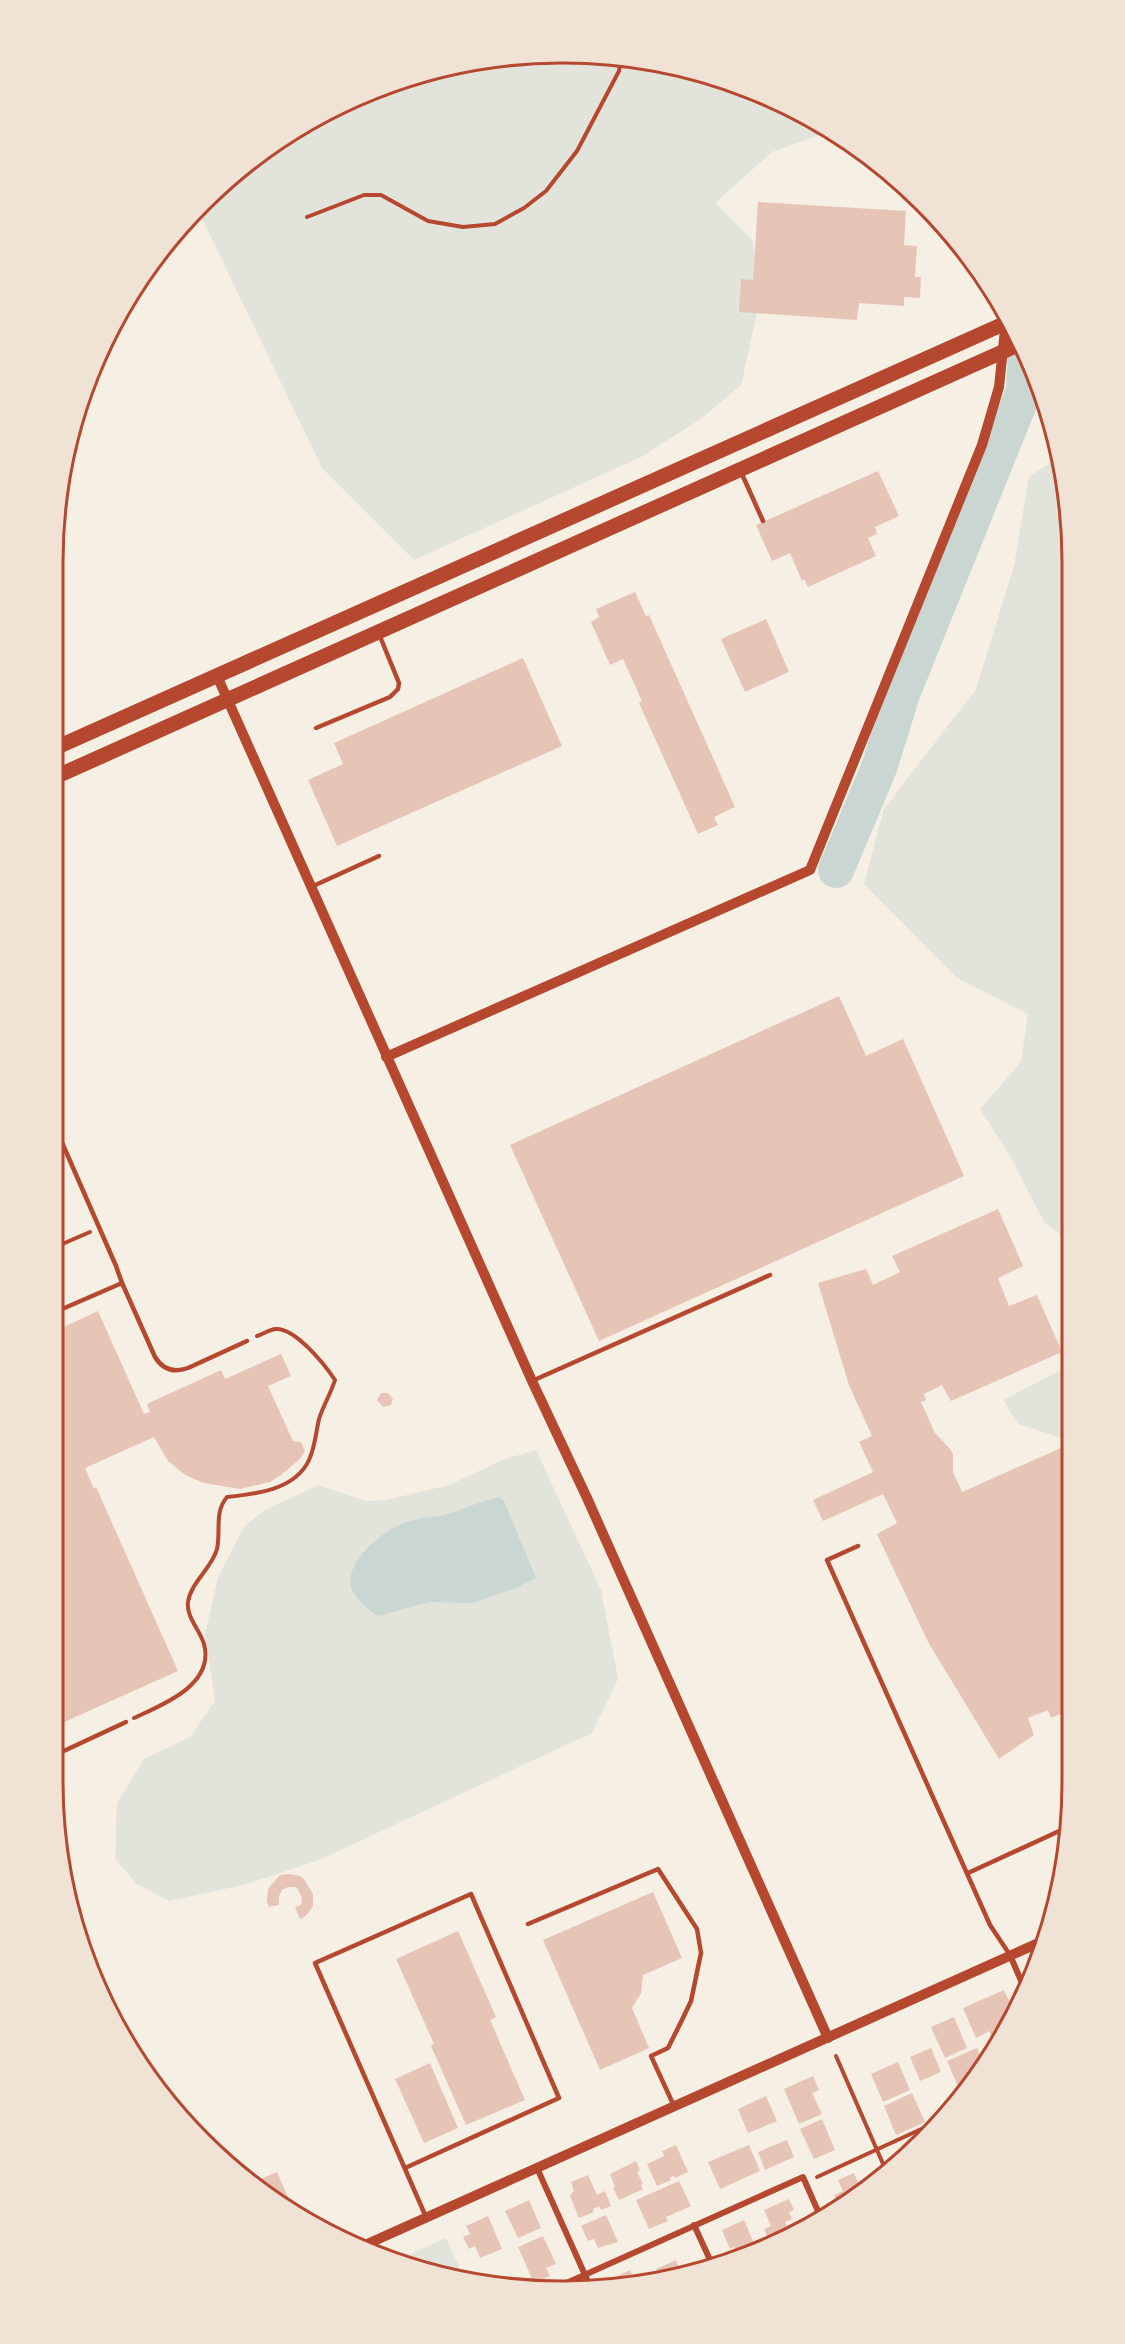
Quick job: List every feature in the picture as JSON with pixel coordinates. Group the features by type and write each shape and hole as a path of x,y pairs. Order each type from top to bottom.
{"main road":[{"path":"63,744 1001,324"},
{"path":"63,773 1013,347"}],"street":[{"path":"386,1057 810,870 981,445 999,387 1006,333"},
{"path":"218,676 386,1057 828,2038"},
{"path":"370,2243 1034,1945"},
{"path":"1010,1955 1021,1980"},
{"path":"537,2168 587,2280"},
{"path":"572,2281 803,2177 818,2211"},
{"path":"694,2225 709,2258"}],"lane":[{"path":"740,469 763,521"},
{"path":"316,728 390,697 398,689 399,683 378,631"},
{"path":"311,887 379,856"},
{"path":"63,1146 160,1365 178,1371 247,1341"},
{"path":"532,1381 770,1275"},
{"path":"63,1308 122,1283"},
{"path":"858,1546 827,1560 990,1924 1010,1955"},
{"path":"63,1751 126,1722"},
{"path":"968,1873 1059,1831"},
{"path":"528,1924 658,1869 697,1929 701,1953 691,2001 681,2022 668,2048 651,2056 674,2106"},
{"path":"405,2168 559,2098 471,1894 315,1963 426,2217"}],"path":[{"path":"307,217 364,195 381,195 428,221 463,227 495,225 524,208 546,191 577,151 620,66"},
{"path":"63,1243 100,1227"},
{"path":"126,1722 179,1696 197,1678 205,1654 204,1644 188,1612 188,1600 217,1550 220,1505 227,1497 269,1491 294,1478 304,1468 316,1440 319,1420 335,1380 326,1366 288,1333 275,1329 247,1341"},
{"path":"836,2056 883,2164"},
{"path":"805,2182 922,2128"}],"shaded area":[{"path":"562,63 628,67 692,80 754,101 820,135 772,152 715,203 753,241 757,313 741,385 702,418 641,457 414,560 322,468 201,217 233,187 285,147 371,101 433,80 497,67"},
{"path":"1051,463 1061,530 1062,1235 1044,1222 1011,1158 980,1109 1021,1062 1028,1014 957,978 864,884 884,809 976,689 1014,566 1029,476"},
{"path":"1062,1370 1062,1438 1018,1424 1003,1400"},
{"path":"536,1450 601,1590 618,1679 592,1733 319,1860 243,1885 169,1901 137,1884 115,1859 117,1803 144,1759 190,1737 215,1701 205,1634 218,1577 244,1527 263,1511 318,1485 366,1501 386,1500 449,1485 505,1459"},
{"path":"500,1497 504,1501 536,1578 473,1603 429,1602 379,1616 355,1596 351,1587 354,1566 368,1547 388,1531 412,1520 448,1514"},
{"path":"446,2238 461,2270 433,2264 407,2255"}],"building":[{"path":"758,202 906,211 904,245 917,246 915,277 921,277 920,298 904,297 904,306 859,303 857,320 739,312 741,279 753,280"},
{"path":"878,471 899,516 875,527 877,534 868,538 876,556 808,587 804,579 802,581 790,553 772,561 756,525"},
{"path":"635,592 646,616 649,615 735,807 714,817 718,825 698,834 639,703 642,701 623,659 610,665 591,622 599,617 596,609"},
{"path":"766,619 789,672 745,692 721,639"},
{"path":"523,658 562,746 337,846 308,780 343,764 334,743"},
{"path":"839,996 866,1056 903,1039 964,1176 599,1341 510,1145"},
{"path":"998,1209 1023,1266 998,1278 1009,1306 1037,1295 1062,1352 951,1401 942,1385 924,1394 926,1400 921,1402 935,1433 953,1454 953,1472 962,1492 1062,1447 1062,1718 1060,1714 1051,1718 1048,1710 1028,1718 1034,1735 999,1759 928,1642 877,1534 897,1523 883,1494 823,1521 813,1500 873,1472 859,1442 872,1436 849,1385 818,1283 866,1269 873,1285 900,1272 892,1256"},
{"path":"98,1311 144,1414 150,1412 147,1404 221,1370 225,1379 281,1354 291,1376 268,1386 293,1441 301,1442 305,1451 300,1459 270,1482 240,1489 204,1483 185,1475 168,1461 154,1437 85,1468 94,1489 96,1487 178,1671 63,1723 63,1327"},
{"path":"381,1393 388,1393 393,1399 391,1405 383,1407 377,1400"},
{"path":"289,1874 304,1879 313,1894 313,1906 306,1916 300,1919 295,1907 301,1905 302,1898 295,1887 282,1890 279,1905 269,1907 267,1901 268,1889 272,1884 280,1875"},
{"path":"653,1892 682,1958 643,1975 641,1993 632,2008 649,2048 600,2070 543,1940"},
{"path":"458,1931 496,2017 490,2020 525,2100 466,2125 431,2046 434,2044 396,1959"},
{"path":"1004,1990 1010,2003 991,2037 989,2031 976,2038 963,2008"},
{"path":"954,2017 967,2048 945,2058 931,2027"},
{"path":"931,2048 941,2072 920,2081 910,2057"},
{"path":"977,2048 980,2056 958,2087 947,2061"},
{"path":"898,2062 910,2090 883,2102 871,2074"},
{"path":"430,2063 458,2128 424,2143 395,2079"},
{"path":"813,2076 819,2090 812,2093 822,2114 799,2124 784,2089"},
{"path":"912,2093 925,2122 896,2135 884,2106"},
{"path":"766,2096 777,2121 748,2133 738,2109"},
{"path":"822,2119 835,2150 814,2159 800,2129"},
{"path":"787,2140 794,2157 765,2170 758,2152"},
{"path":"676,2145 688,2172 675,2178 670,2177 671,2180 657,2186 647,2164 664,2156 662,2151"},
{"path":"749,2145 760,2171 720,2189 708,2162"},
{"path":"636,2161 643,2189 619,2200 610,2174"},
{"path":"277,2172 289,2199 285,2197 260,2179"},
{"path":"854,2173 858,2184 836,2200 834,2195 843,2191 838,2180"},
{"path":"588,2175 597,2195 605,2191 611,2206 601,2210 599,2206 593,2209 594,2212 579,2218 570,2196 574,2191 571,2182"},
{"path":"679,2181 691,2206 666,2217 668,2221 649,2229 636,2200"},
{"path":"789,2199 794,2210 789,2212 792,2219 785,2222 787,2227 767,2237 764,2229 771,2226 764,2210"},
{"path":"529,2200 541,2228 518,2238 505,2211"},
{"path":"606,2215 618,2242 598,2248 594,2239 588,2241 581,2226"},
{"path":"488,2216 502,2249 480,2258 475,2246 469,2249 463,2237 470,2234 466,2226"},
{"path":"744,2220 754,2243 735,2250 734,2247 730,2249 722,2230"},
{"path":"543,2236 556,2264 546,2268 550,2276 540,2280 533,2280 518,2247"},
{"path":"676,2260 679,2267 657,2272 656,2269"},
{"path":"630,2270 632,2276 628,2277 612,2278"}],"waterway":[{"path":"836,870 879,768 902,694 1024,391 1025,374"}]}
